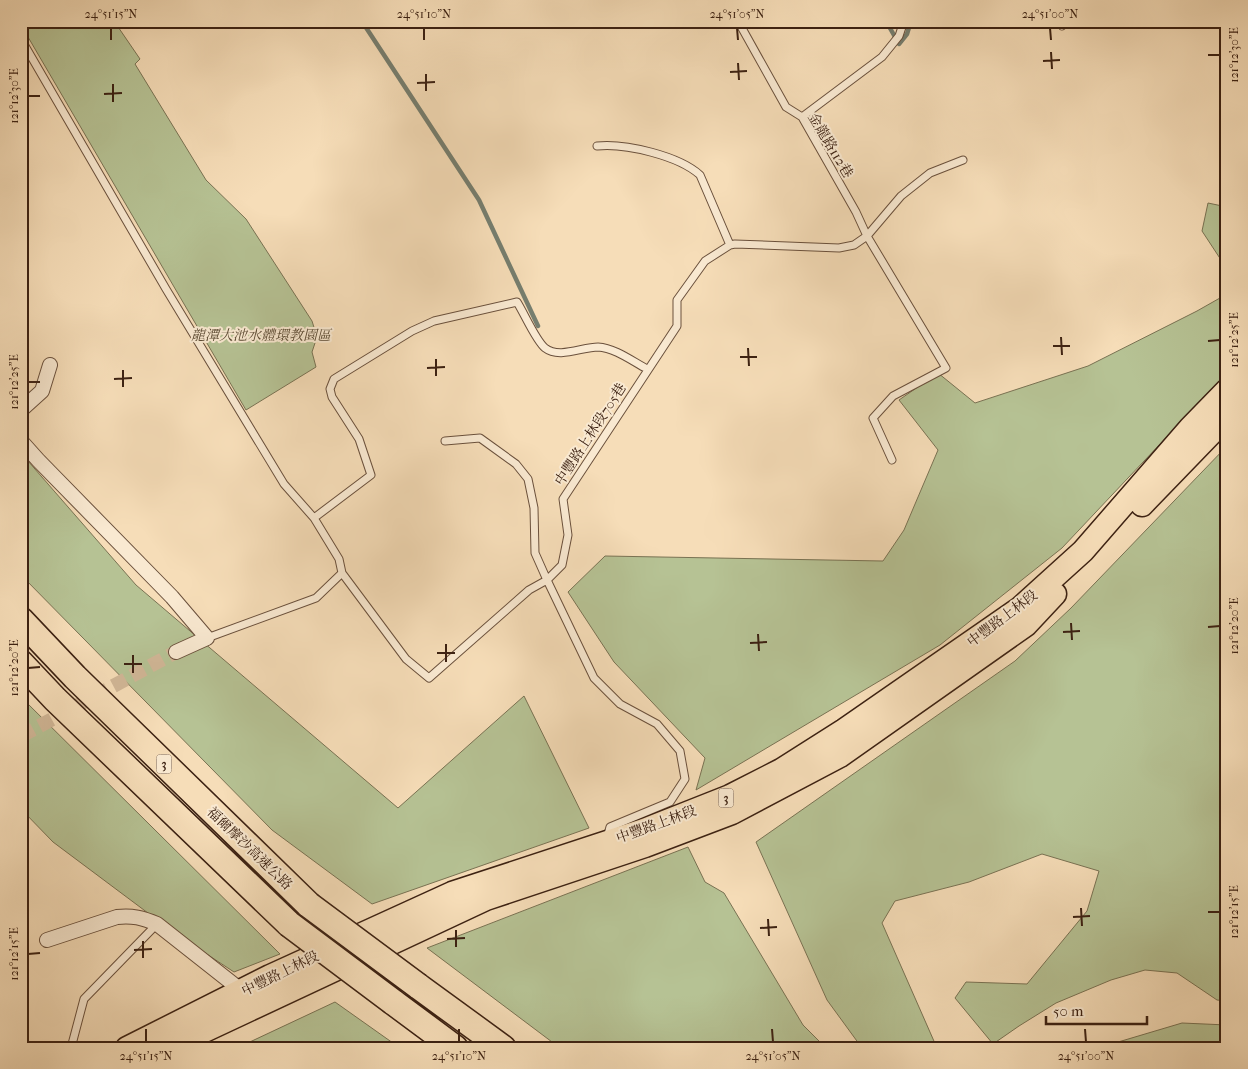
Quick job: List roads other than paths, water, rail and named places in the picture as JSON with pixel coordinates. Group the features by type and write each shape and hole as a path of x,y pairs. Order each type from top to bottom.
{"highway":[{"name":"福爾摩沙高速公路","path":"21,620 75,677 309,905 504,1048"},
{"name":"福爾摩沙高速公路","path":"21,663 62,706 289,924 455,1048"}],"main road":[{"name":"中豐路上林段","path":"168,1048 486,899 610,849 644,830 730,796 781,770 844,730 1020,608 1083,551 1190,428 1227,390"},
{"name":"中豐路上林段","path":"127,1048 270,976 452,893 732,814 840,756 1026,625 1227,417"}],"street":[{"path":"21,410 42,391 50,365"},
{"path":"21,441 172,597 207,638 176,652"},
{"path":"46,940 117,917 142,917 157,924 242,991"}],"lane":[{"name":"金龍路112巷","path":"738,21 786,107 802,117 856,212 867,236 946,368 893,396 873,418 892,460"},
{"path":"802,117 882,57 899,36 904,21"},
{"path":"21,39 166,289 284,484 314,518 338,559 342,573 316,598 207,638"},
{"path":"597,146 610,145 645,150 693,168 700,176 730,245 839,248 854,245 867,236 901,196 930,173 963,160"},
{"name":"中豐路上林段705巷","path":"342,573 406,659 429,678 529,590 547,580 562,565 568,535 563,499 677,326 677,300 705,261 730,245"},
{"path":"314,518 371,475 359,440 332,397 330,389 334,379 412,331 434,321 517,302 539,341 551,352 559,353 597,347 610,349 647,369"},
{"path":"445,440 480,438 516,464 528,479 534,508 535,554 594,678 620,704 657,724 680,751 684,779 670,802 610,827 610,849"},
{"path":"71,1048 84,999 157,924"}],"waterway":[{"path":"359,21 365,26 479,200 538,326"},
{"path":"886,21 899,44 907,34 911,21"}],"tunnel":[{"path":"21,736 176,652"}],"park label":[{"name":"龍潭大池水體環教園區","path":"261,335"}]}
